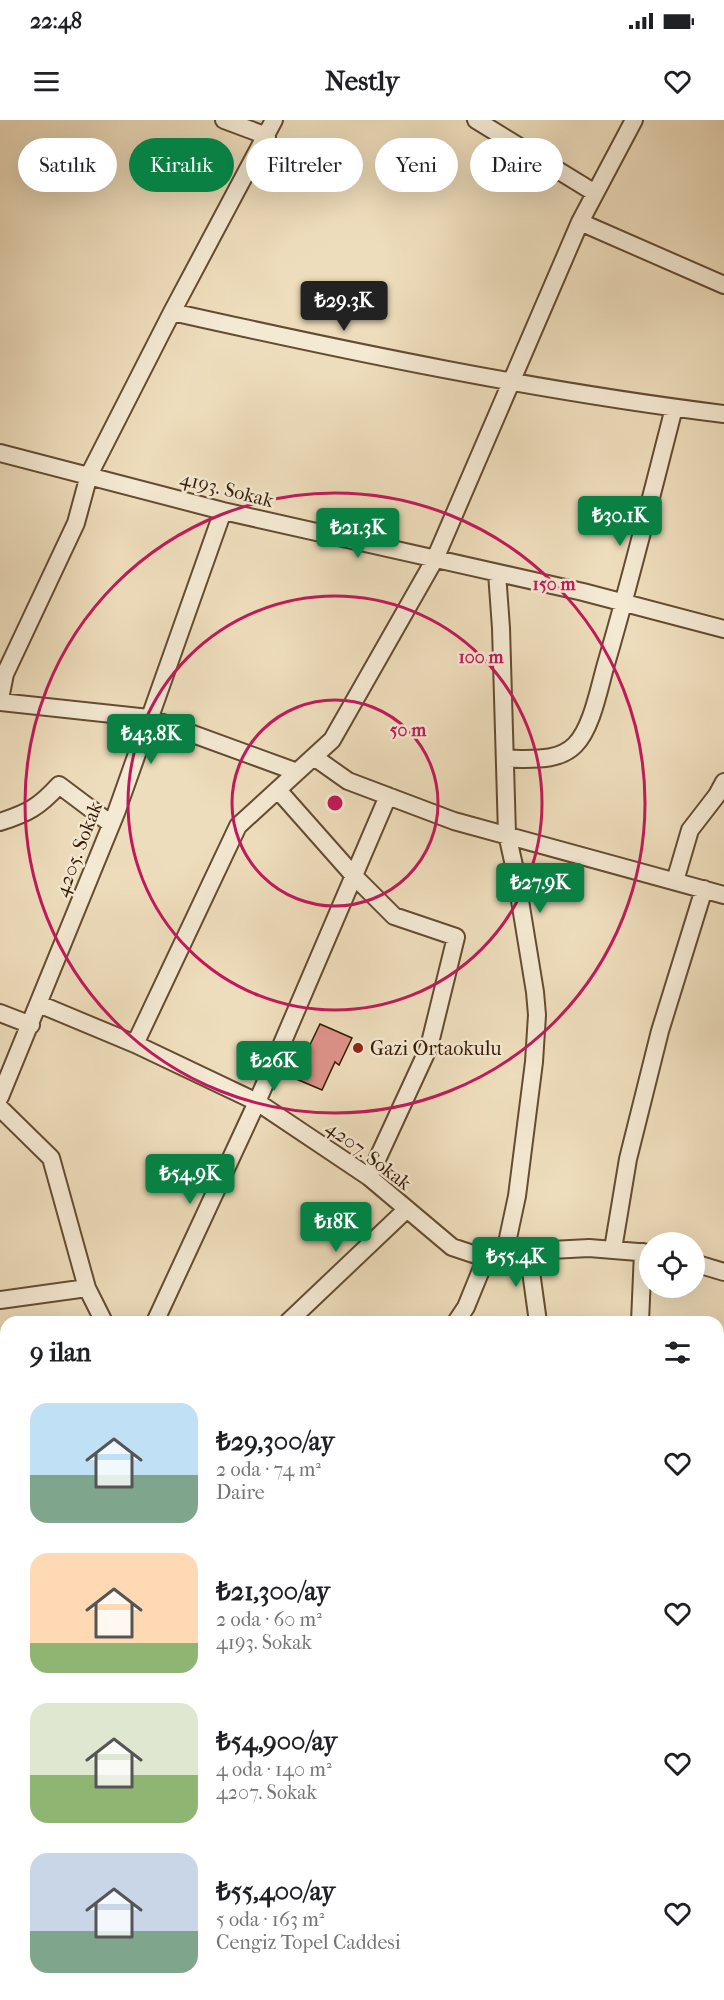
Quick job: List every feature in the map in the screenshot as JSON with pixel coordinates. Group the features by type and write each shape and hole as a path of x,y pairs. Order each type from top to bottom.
{"street":[{"path":"224,120 267,136"},
{"path":"274,120 89,475 76,523 5,674 0,700 149,718 297,772"},
{"path":"477,120 595,193"},
{"path":"135,1044 238,826 332,740 435,559 580,222 634,120"},
{"path":"580,222 724,285"},
{"path":"172,312 330,347 511,381 724,414"},
{"path":"506,759 553,758 574,746 582,736 597,695 624,603 674,408"},
{"name":"4193. Sokak","path":"0,453 223,511 497,573 724,629"},
{"name":"4205. Sokak","path":"0,1097 111,824 223,511"},
{"path":"460,1316 517,1196 534,1062 537,1015 516,870 507,834 506,759 497,573"},
{"path":"314,757 348,781 454,821 724,895"},
{"path":"675,881 690,830 717,795 724,782"},
{"path":"0,822 18,817 39,806 59,785 111,824"},
{"path":"278,790 355,877 394,916 456,937 429,1047 369,1177"},
{"path":"158,1316 257,1102 388,796"},
{"path":"614,1249 628,1159 657,1041 704,889"},
{"name":"4207. Sokak","path":"39,1004 135,1044 257,1102 369,1177 452,1247 489,1253"},
{"path":"0,1013 31,1025"},
{"path":"0,1108 51,1158 87,1288 101,1316"},
{"path":"294,1316 407,1209"},
{"path":"489,1253 614,1249 639,1251"},
{"path":"528,1250 537,1316"},
{"path":"705,1266 724,1272"},
{"path":"0,1300 87,1288"},
{"path":"641,1316 642,1298"}],"building":[{"path":"320,1024 352,1038 339,1065 335,1062 322,1090 294,1078"}],"place":[{"name":"Gazi Ortaokulu","path":"358,1048"}]}
